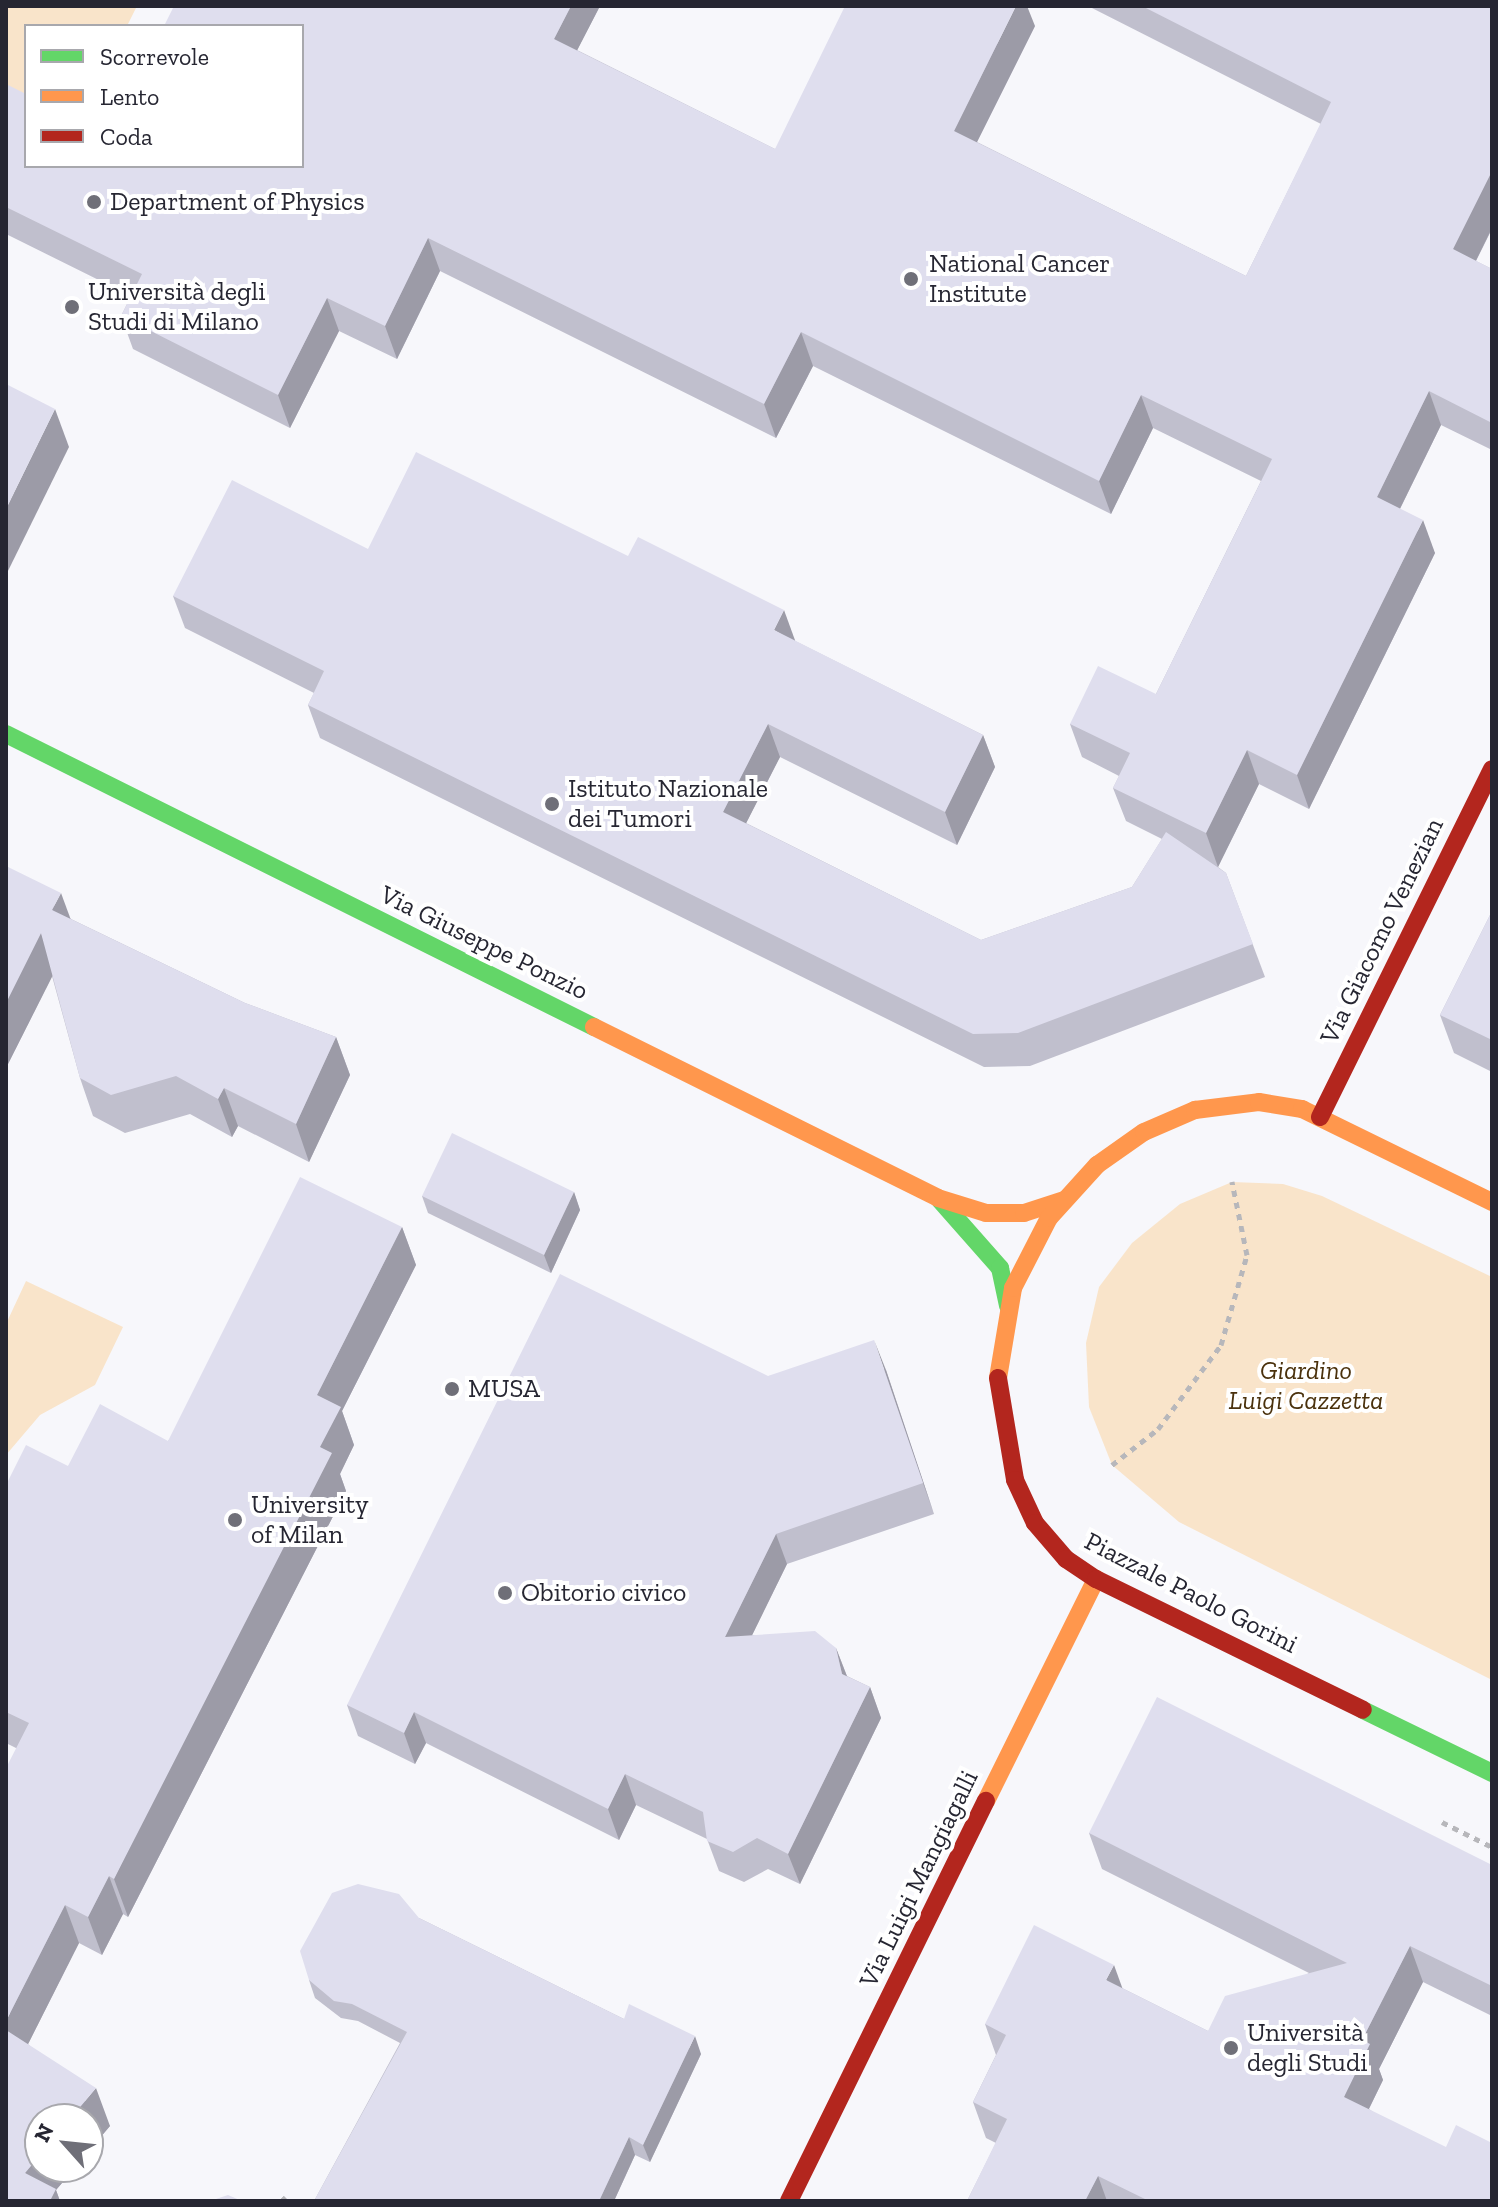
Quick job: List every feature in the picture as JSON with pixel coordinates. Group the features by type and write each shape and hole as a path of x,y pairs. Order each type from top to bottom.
{"street":[{"name":"Via Giuseppe Ponzio","path":"6,734 938,1198"},
{"name":"Via Giacomo Venezian","path":"1320,1117 1492,769"},
{"name":"Piazzale Paolo Gorini","path":"1492,1202 1320,1117 1281,1103 1259,1102 1195,1110 1144,1132 1097,1165 1064,1200 1036,1239 1008,1306 997,1392 1015,1480 1050,1542 1096,1579 1492,1773"},
{"name":"Piazzale Paolo Gorini","path":"938,1198 986,1213 1024,1213 1064,1200"},
{"name":"Piazzale Paolo Gorini","path":"938,1198 1000,1268 1008,1306"},
{"name":"Via Luigi Mangiagalli","path":"789,2201 1096,1579"}],"path":[{"path":"1112,1465 1158,1429 1221,1345 1247,1255 1232,1182"},
{"path":"1442,1822 1492,1847"}],"green space":[{"path":"6,6 137,6 128,24 24,24 24,120 6,111"},
{"name":"Giardino Luigi Cazzetta","path":"1232,1182 1283,1184 1322,1196 1492,1277 1492,1680 1179,1522 1112,1465 1089,1407 1086,1343 1099,1287 1132,1243 1180,1204"},
{"path":"26,1281 123,1327 95,1385 40,1415 6,1455 6,1324"}],"building":[{"path":"174,6 571,6 554,39 775,149 845,6 1016,6 954,131 1246,276 1331,102 1142,6 1492,6 1492,171 1453,249 1492,269 1492,418 1490,422 1429,391 1377,497 1423,520 1297,775 1247,750 1206,833 1113,788 1130,753 1070,724 1098,666 1156,694 1272,459 1141,395 1099,481 801,332 764,404 428,238 385,326 327,298 278,395 121,316 142,274 6,207 6,84 24,93 24,168 304,168 304,24 165,24"},
{"path":"6,384 55,409 6,509"},
{"path":"416,452 628,556 638,537 784,610 774,630 983,735 945,812 768,724 723,812 981,940 1132,887 1166,832 1226,873 1253,944 1018,1033 973,1034 308,705 324,671 173,596 232,480 368,549"},
{"path":"6,866 61,893 52,910 245,1003 336,1037 296,1124 224,1088 218,1099 176,1076 111,1095 80,1078 41,933 6,1003"},
{"path":"1492,911 1492,1040 1440,1015"},
{"path":"452,1133 574,1192 544,1255 422,1196"},
{"path":"300,1177 402,1227 317,1395 341,1407 320,1447 332,1453 114,1879 109,1876 88,1917 65,1905 6,2021 6,1768 29,1723 6,1712 6,1485 26,1445 68,1466 100,1404 168,1441"},
{"name":"Obitorio civico","path":"560,1274 768,1376 874,1340 923,1483 776,1534 725,1637 815,1631 836,1648 842,1674 870,1687 788,1854 757,1838 733,1852 707,1841 703,1812 625,1774 608,1809 414,1712 404,1733 347,1705"},
{"name":"Università degli Studi","path":"1157,1697 1492,1865 1492,1986 1410,1946 1362,2040 1370,2044 1344,2097 1446,2147 1456,2125 1492,2143 1492,2201 1149,2201 1098,2176 1085,2201 967,2201 1007,2119 973,2102 1006,2035 985,2024 1034,1925 1114,1965 1106,1980 1208,2031 1225,1996 1347,1963 1089,1833"},
{"path":"358,1884 399,1894 419,1918 624,2019 629,2004 695,2036 643,2145 629,2137 599,2201 314,2201 407,2032 352,2004 334,2001 309,1980 300,1951 332,1893"},
{"path":"6,2030 96,2088 83,2103 24,2103 24,2183 44,2183 56,2189 50,2201 6,2201"},
{"path":"228,2195 242,2201 210,2201"}],"traffic: fast":[{"path":"6,734 594,1027"},
{"path":"940,1200 1000,1268 1008,1306"},
{"path":"1363,1710 1492,1773"}],"traffic: slow":[{"path":"594,1027 938,1198 986,1213 1024,1213 1064,1200"},
{"path":"998,1378 1013,1288 1049,1218 1097,1165 1144,1132 1195,1110 1259,1102 1302,1109 1492,1202"},
{"path":"986,1801 1096,1579"}],"traffic: jam":[{"path":"1320,1117 1492,769"},
{"path":"998,1378 1015,1480 1035,1523 1066,1559 1096,1579 1363,1710"},
{"path":"789,2201 986,1801"}],"place":[{"name":"Department of Physics","path":"94,202"},
{"name":"National Cancer Institute","path":"911,279"},
{"name":"Università degli Studi di Milano","path":"72,307"},
{"name":"Istituto Nazionale dei Tumori","path":"552,804"},
{"name":"MUSA","path":"452,1389"},
{"name":"University of Milan","path":"235,1520"},
{"name":"Obitorio civico","path":"505,1593"},
{"name":"Università degli Studi","path":"1231,2048"}]}
